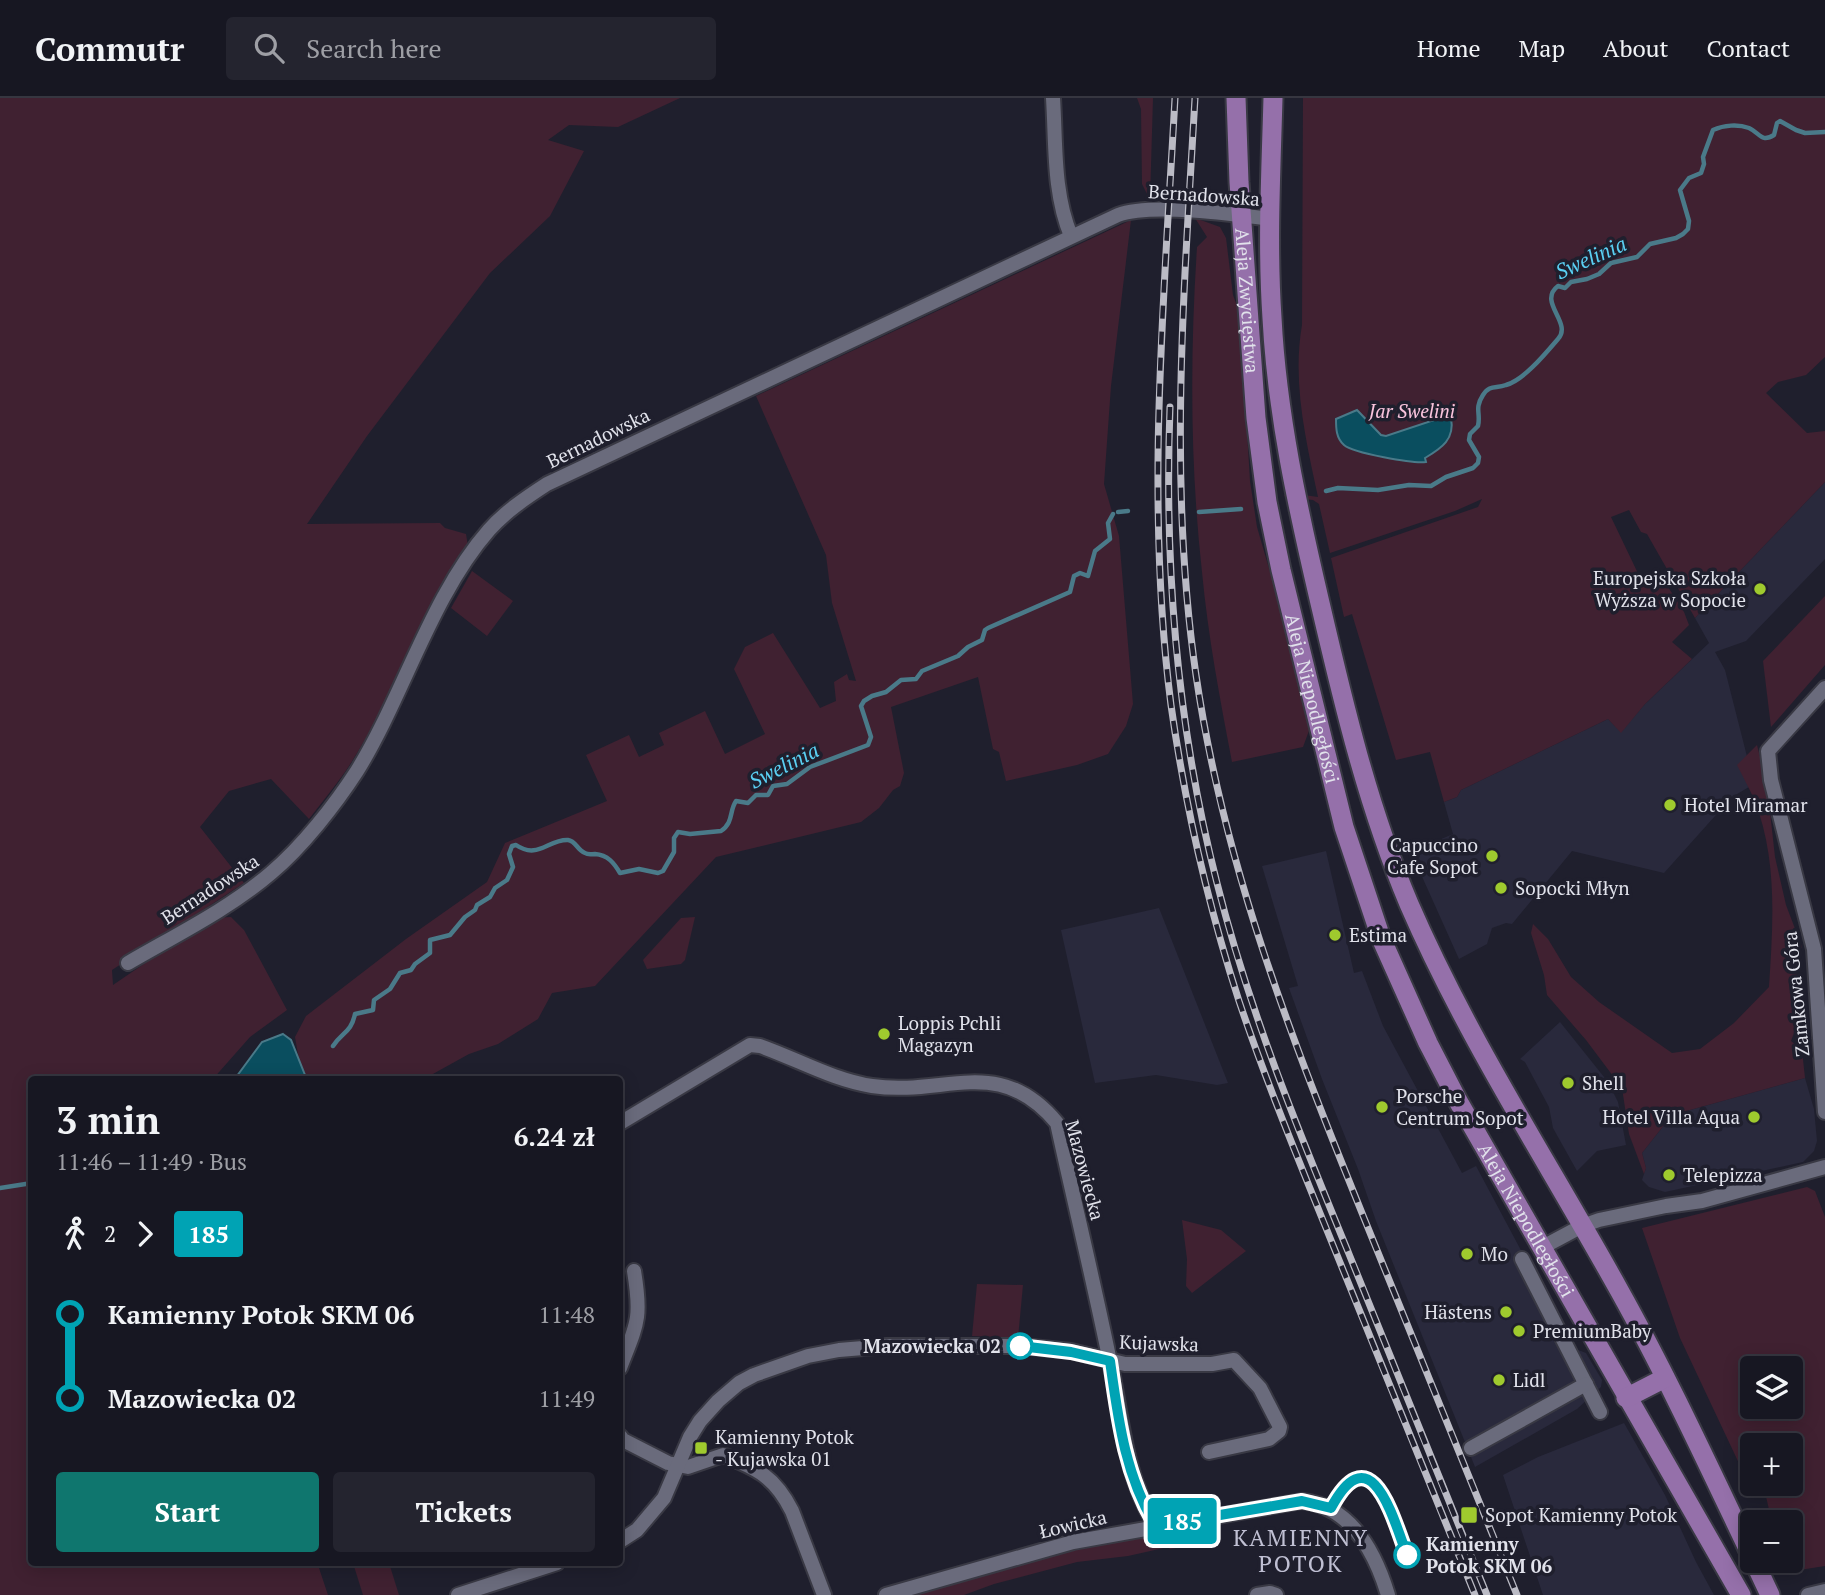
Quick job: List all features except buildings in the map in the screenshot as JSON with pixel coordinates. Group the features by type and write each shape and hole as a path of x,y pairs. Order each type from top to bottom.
{"main road":[{"name":"Aleja Zwycięstwa","path":"1237,98 1241,215 1256,418 1267,502"},
{"name":"Aleja Zwycięstwa","path":"1273,98 1270,219 1272,317 1278,388 1296,497"},
{"name":"Aleja Niepodległości","path":"1296,497 1347,720 1363,778 1394,865 1442,978 1665,1378 1740,1532"},
{"name":"Aleja Niepodległości","path":"1267,502 1281,570 1345,827 1381,938 1423,1032 1458,1101 1741,1595"},
{"path":"1626,1398 1665,1378"},
{"name":"Aleja Niepodległości","path":"1760,1573 1770,1595"}],"street":[{"path":"1053,98 1058,189 1071,236"},
{"name":"Bernadowska","path":"128,964 236,900 301,845 356,772 452,584 487,532 520,503 570,471 1118,215 1133,211 1241,215 1270,219"},
{"name":"Zamkowa Góra","path":"1825,688 1768,751 1771,780 1814,949 1825,1112"},
{"name":"Mazowiecka","path":"623,1121 750,1045 760,1046 823,1072 868,1085 892,1088 987,1082 1005,1084 1026,1095 1048,1112 1057,1123 1110,1361 1129,1468 1141,1499 1156,1526"},
{"path":"1541,1248 1582,1226 1640,1211 1702,1201 1825,1167"},
{"path":"1522,1259 1600,1412"},
{"path":"623,1361 638,1324 639,1302 634,1271"},
{"name":"Kujawska","path":"623,1539 637,1530 664,1498 677,1465 700,1421 739,1384 775,1366 839,1350 887,1346 1022,1346 1079,1353 1122,1364 1212,1364 1234,1360 1260,1388 1280,1427 1279,1432 1269,1438 1209,1452"},
{"path":"1471,1448 1586,1384"},
{"path":"623,1438 668,1463 688,1467 723,1455 750,1465 767,1476 792,1511 824,1595"},
{"name":"Łowicka","path":"886,1595 1051,1547 1287,1503 1316,1503 1342,1514 1382,1573 1388,1595"},
{"path":"457,1595 548,1566"},
{"path":"1808,1595 1825,1591"},
{"path":"1257,1595 1276,1595"}],"shaded area":[{"path":"1357,410 1381,435 1386,436 1446,416 1451,418 1451,432 1442,446 1425,458 1426,462 1371,454 1344,445 1338,436 1336,419"},
{"path":"1825,482 1825,559 1746,641 1715,652 1725,670 1754,784 1732,797 1664,873 1572,851 1512,924 1506,923 1492,928 1487,944 1459,959 1411,852 1453,834 1444,802 1457,797 1461,790 1608,719 1621,732 1645,704 1709,643 1695,618"},
{"path":"1326,851 1354,973 1362,971 1383,1026 1462,1173 1476,1166 1573,1348 1586,1353 1602,1380 1601,1387 1577,1409 1475,1467 1376,1221 1289,988 1298,986 1262,866"},
{"path":"1159,908 1228,1083 1217,1085 1156,1075 1095,1083 1061,930"},
{"path":"1560,1022 1608,1082 1618,1102 1626,1145 1597,1151 1577,1171 1553,1128 1549,1107 1525,1062 1520,1059"},
{"path":"283,1034 291,1040 305,1076 237,1076 262,1042"},
{"path":"1805,1078 1814,1109 1817,1141 1814,1151 1803,1162 1665,1192 1649,1187 1642,1180 1646,1168 1642,1153 1672,1115"},
{"path":"1624,1423 1665,1495 1714,1595 1543,1595 1503,1475 1538,1457"}],"green space":[{"path":"0,98 680,98 618,127 569,125 548,140 584,151 550,216 490,273 367,436 307,524 440,523 445,528 466,534 468,546 435,601 362,745 341,778 309,819 271,779 229,791 200,827 244,883 112,970 113,985 211,918 231,917 244,930 287,1010 250,1037 216,1076 28,1076 28,1566 326,1566 319,1568 328,1595 0,1595"},
{"path":"1137,98 1153,98 1150,200 1142,184 1141,109"},
{"name":"Jar Swelini","path":"1303,98 1825,98 1825,357 1806,375 1778,382 1766,393 1807,433 1825,431 1825,482 1695,618 1647,534 1641,532 1629,510 1611,517 1645,588 1663,579 1684,612 1689,625 1672,642 1692,659 1645,704 1621,733 1608,719 1461,790 1457,797 1444,802 1430,752 1396,760 1352,614 1344,617 1331,558 1478,507 1482,499 1455,511 1330,553 1319,504 1313,500 1284,495 1318,497 1302,411 1299,368 1302,325"},
{"path":"1195,218 1220,227 1226,238 1233,295 1240,314 1250,481 1257,527 1288,634 1310,728 1303,747 1232,762 1208,620 1195,491 1192,369 1195,288 1197,247 1207,237"},
{"path":"1131,220 1111,386 1104,484 1119,536 1133,704 1126,726 1108,754 1077,765 1006,781 999,752 993,749 978,677 891,707 904,773 900,786 861,822 716,857 595,986 552,993 538,1019 498,1044 469,1054 429,1076 306,1076 299,1060 295,1037 306,1016 406,939 487,882 505,843 607,801 586,755 629,735 639,757 664,745 659,733 705,711 725,754 765,734 734,669 745,647 773,633 820,708 836,701 834,682 847,674 849,680 856,681 832,603 826,555 756,396"},
{"path":"472,571 513,601 487,636 451,608"},
{"path":"1825,596 1825,665 1771,727 1763,661"},
{"path":"1757,745 1767,785 1775,857 1786,905 1802,947 1794,961 1799,1001 1791,1041 1802,1050 1805,1078 1672,1115 1642,1153 1646,1168 1644,1174 1629,1134 1622,1088 1586,1040 1547,995 1531,933 1533,924 1548,939 1571,977 1599,1002 1672,1053 1700,1049 1734,1023 1769,987 1772,892 1767,845 1754,799 1737,765"},
{"path":"695,917 685,960 681,964 647,969 643,960 681,918"},
{"path":"1807,1187 1815,1191 1825,1217 1825,1566 1803,1569 1803,1510 1769,1510 1766,1496 1803,1496 1803,1433 1740,1433 1740,1466 1680,1338 1642,1228"},
{"path":"1182,1220 1221,1230 1246,1251 1192,1293 1186,1286 1187,1259"},
{"path":"977,1284 1023,1285 1018,1338 972,1336"},
{"path":"1171,1533 1176,1548 1168,1547 1128,1556 1077,1562 994,1584 964,1595 910,1595 1078,1547"},
{"path":"354,1566 390,1566 399,1595 363,1595"}],"waterway":[{"name":"Swelinia","path":"1326,491 1338,488 1378,490 1409,485 1431,486 1446,477 1473,468 1479,457 1469,440 1470,434 1478,426 1478,408 1483,395 1491,388 1520,378 1561,333 1551,299 1558,286 1565,288 1571,282 1599,274 1611,263 1637,257 1650,244 1676,238 1688,229 1689,221 1680,190 1689,178 1701,173 1703,157 1713,130 1740,126 1766,138 1774,135 1780,121 1805,133 1825,132"},
{"name":"Swelinia","path":"1199,512 1241,509"},
{"name":"Swelinia","path":"1118,512 1128,511"},
{"name":"Swelinia","path":"333,1046 349,1029 355,1014 373,1010 374,1000 390,989 400,973 411,970 430,953 430,940 450,935 477,905 490,897 495,888 507,880 513,867 509,854 512,846 537,850 568,840 586,854 607,858 620,873 639,869 658,873 663,871 674,852 674,838 678,832 690,834 721,831 728,824 736,801 748,803 756,795 768,795 773,786 787,784 810,767 868,745 871,737 861,706 864,701 886,692 901,680 916,679 922,671 958,656 982,640 988,628 1070,592 1074,576 1080,573 1088,576 1095,551 1110,539 1108,523 1113,514"},
{"name":"Swelinia","path":"0,1188 28,1184"}],"railway":[{"path":"1175,98 1159,402 1159,553 1171,705 1190,817 1228,965 1262,1065 1475,1595"},
{"path":"1195,98 1183,315 1180,459 1187,603 1208,746 1242,884 1311,1085 1517,1595"},
{"path":"1170,407 1169,527 1176,647 1192,765 1217,883 1244,978 1276,1071 1487,1595"}],"bus line":[{"name":"185","path":"1020,1346 1087,1354 1110,1361 1129,1468 1141,1499 1156,1526 1302,1501 1331,1508 1342,1488 1361,1478 1370,1480 1380,1489 1407,1555"}],"place":[{"name":"Europejska Szkoła Wyższa w Sopocie","path":"1760,589"},
{"name":"Hotel Miramar","path":"1670,805"},
{"name":"Capuccino Cafe Sopot","path":"1492,856"},
{"name":"Sopocki Młyn","path":"1501,888"},
{"name":"Estima","path":"1335,935"},
{"name":"Loppis Pchli Magazyn","path":"884,1034"},
{"name":"Shell","path":"1568,1083"},
{"name":"Porsche Centrum Sopot","path":"1382,1107"},
{"name":"Hotel Villa Aqua","path":"1754,1117"},
{"name":"Telepizza","path":"1669,1175"},
{"name":"Mo","path":"1467,1254"},
{"name":"Hästens","path":"1506,1312"},
{"name":"PremiumBaby","path":"1519,1331"},
{"name":"Mazowiecka 02","path":"1020,1346"},
{"name":"Lidl","path":"1499,1380"},
{"name":"Kamienny Potok - Kujawska 01","path":"701,1448"},
{"name":"Sopot Kamienny Potok","path":"1469,1515"},
{"name":"Kamienny Potok SKM 06","path":"1407,1555"}],"district":[{"name":"KAMIENNY POTOK","path":"1301,1551"}]}
